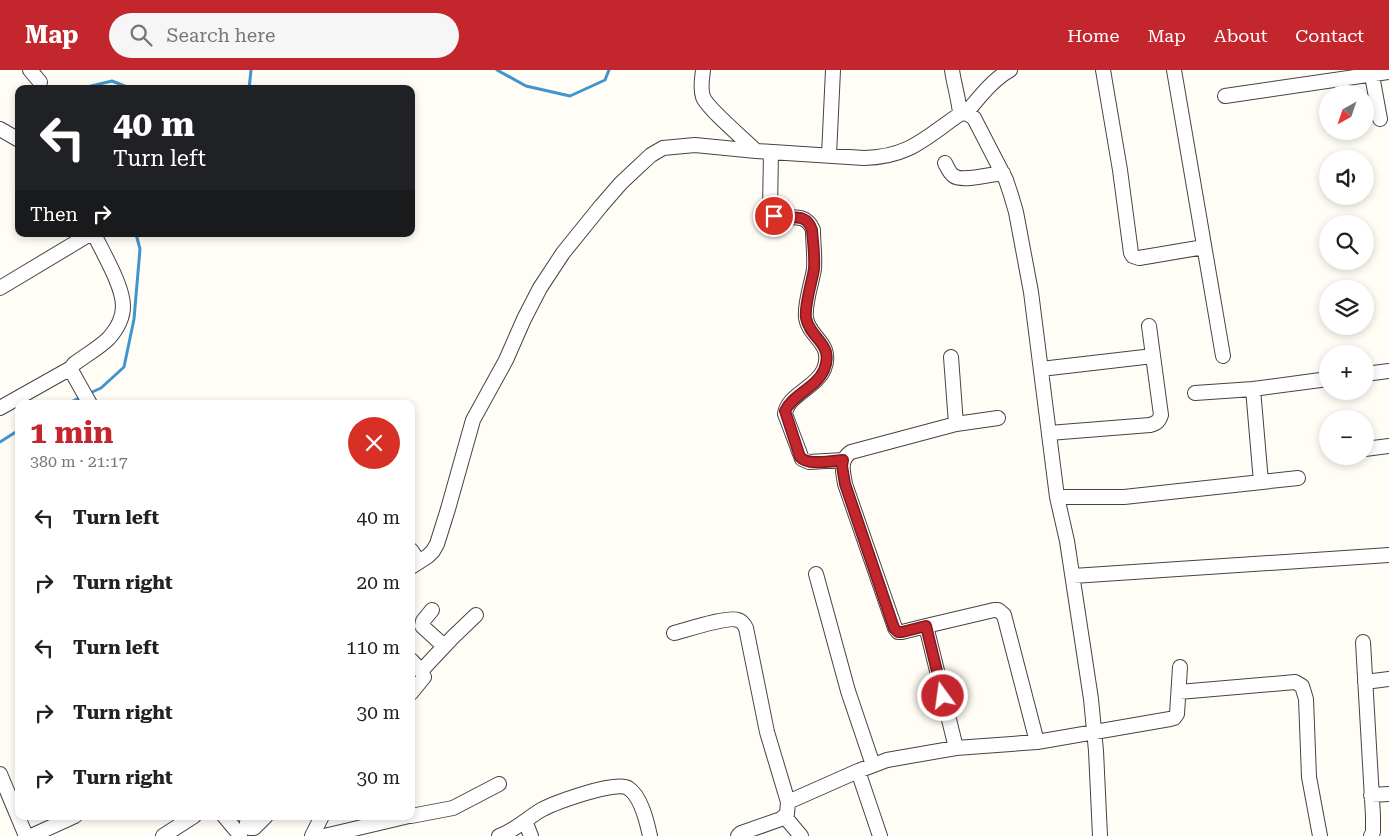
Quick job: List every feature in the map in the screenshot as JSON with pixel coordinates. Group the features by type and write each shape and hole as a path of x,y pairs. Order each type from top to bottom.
{"street":[{"path":"30,70 40,82"},
{"path":"703,70 701,84 704,100 756,151"},
{"path":"829,155 833,70"},
{"path":"952,70 963,114"},
{"path":"415,560 428,556 437,544 473,420 506,360 540,288 563,253 601,206 621,183 651,156 663,148 695,145 829,155 880,157 894,154 911,148 963,114 993,83 1010,70"},
{"path":"1103,70 1133,256 1139,258 1204,247"},
{"path":"1174,70 1223,356"},
{"path":"1372,72 1380,119"},
{"path":"1225,96 1372,72 1389,72"},
{"path":"963,114 974,118 1003,173 1012,195 1016,212 1031,292 1057,497 1073,576 1091,699 1096,751 1100,836"},
{"path":"0,129 15,138"},
{"path":"771,152 770,210 778,217 802,218 810,225 812,230 814,270 806,318 814,333 826,348 826,361 822,373 789,403 785,414 802,459 809,462 843,460"},
{"path":"944,163 952,175 956,177 968,178 1003,173"},
{"path":"0,288 87,237"},
{"path":"0,408 71,368 108,338 118,325 122,312 120,290 94,237"},
{"path":"1049,433 1155,424 1158,421 1161,415 1149,326"},
{"path":"1041,369 1153,356"},
{"path":"951,357 956,424"},
{"path":"71,368 88,400"},
{"path":"1374,373 1389,371"},
{"path":"1194,393 1253,389 1319,380"},
{"path":"1253,389 1261,482"},
{"path":"998,418 956,424 851,452 843,460 842,466 845,484 894,628 898,632 902,632 994,610 1002,612 1037,742"},
{"path":"1374,448 1389,446"},
{"path":"1057,497 1124,497 1298,478"},
{"path":"1073,576 1389,554"},
{"path":"816,574 848,691 873,765"},
{"path":"432,610 422,621 422,626 444,646"},
{"path":"421,671 476,615"},
{"path":"674,633 726,619 737,620 746,628 767,732 788,802 785,817 741,833 738,836"},
{"path":"926,626 956,748"},
{"path":"1363,642 1373,828 1371,836"},
{"path":"415,664 424,676 415,688"},
{"path":"788,802 887,760 956,748 1037,742 1174,718 1177,714 1180,667"},
{"path":"1365,682 1389,679"},
{"path":"1178,692 1295,682 1302,686 1306,699 1310,777 1320,836"},
{"path":"858,771 880,836"},
{"path":"0,774 15,810"},
{"path":"415,815 453,808 498,784"},
{"path":"499,836 516,829 525,821 555,803 607,787 622,786 631,790 638,800 645,816 650,836"},
{"path":"1371,794 1389,794"},
{"path":"785,817 801,836"},
{"path":"19,820 26,836"},
{"path":"31,836 65,820"},
{"path":"163,836 188,820"},
{"path":"231,820 244,828 254,828 262,820"},
{"path":"312,836 320,820"},
{"path":"324,836 362,832 390,820"},
{"path":"525,821 531,836"}],"waterway":[{"path":"249,85 251,70"},
{"path":"497,70 526,86 570,96 605,80 609,70"},
{"path":"95,85 112,81 122,85"},
{"path":"88,394 101,388 124,367 134,319 140,249 137,237"},
{"path":"75,400 83,396"},
{"path":"0,442 15,433"}],"route":[{"path":"774,216 802,218 807,221 812,230 814,270 806,318 808,325 826,348 825,368 822,373 789,403 785,411 800,457 809,462 843,460 845,484 894,628 898,632 902,632 926,626 943,696"}]}
